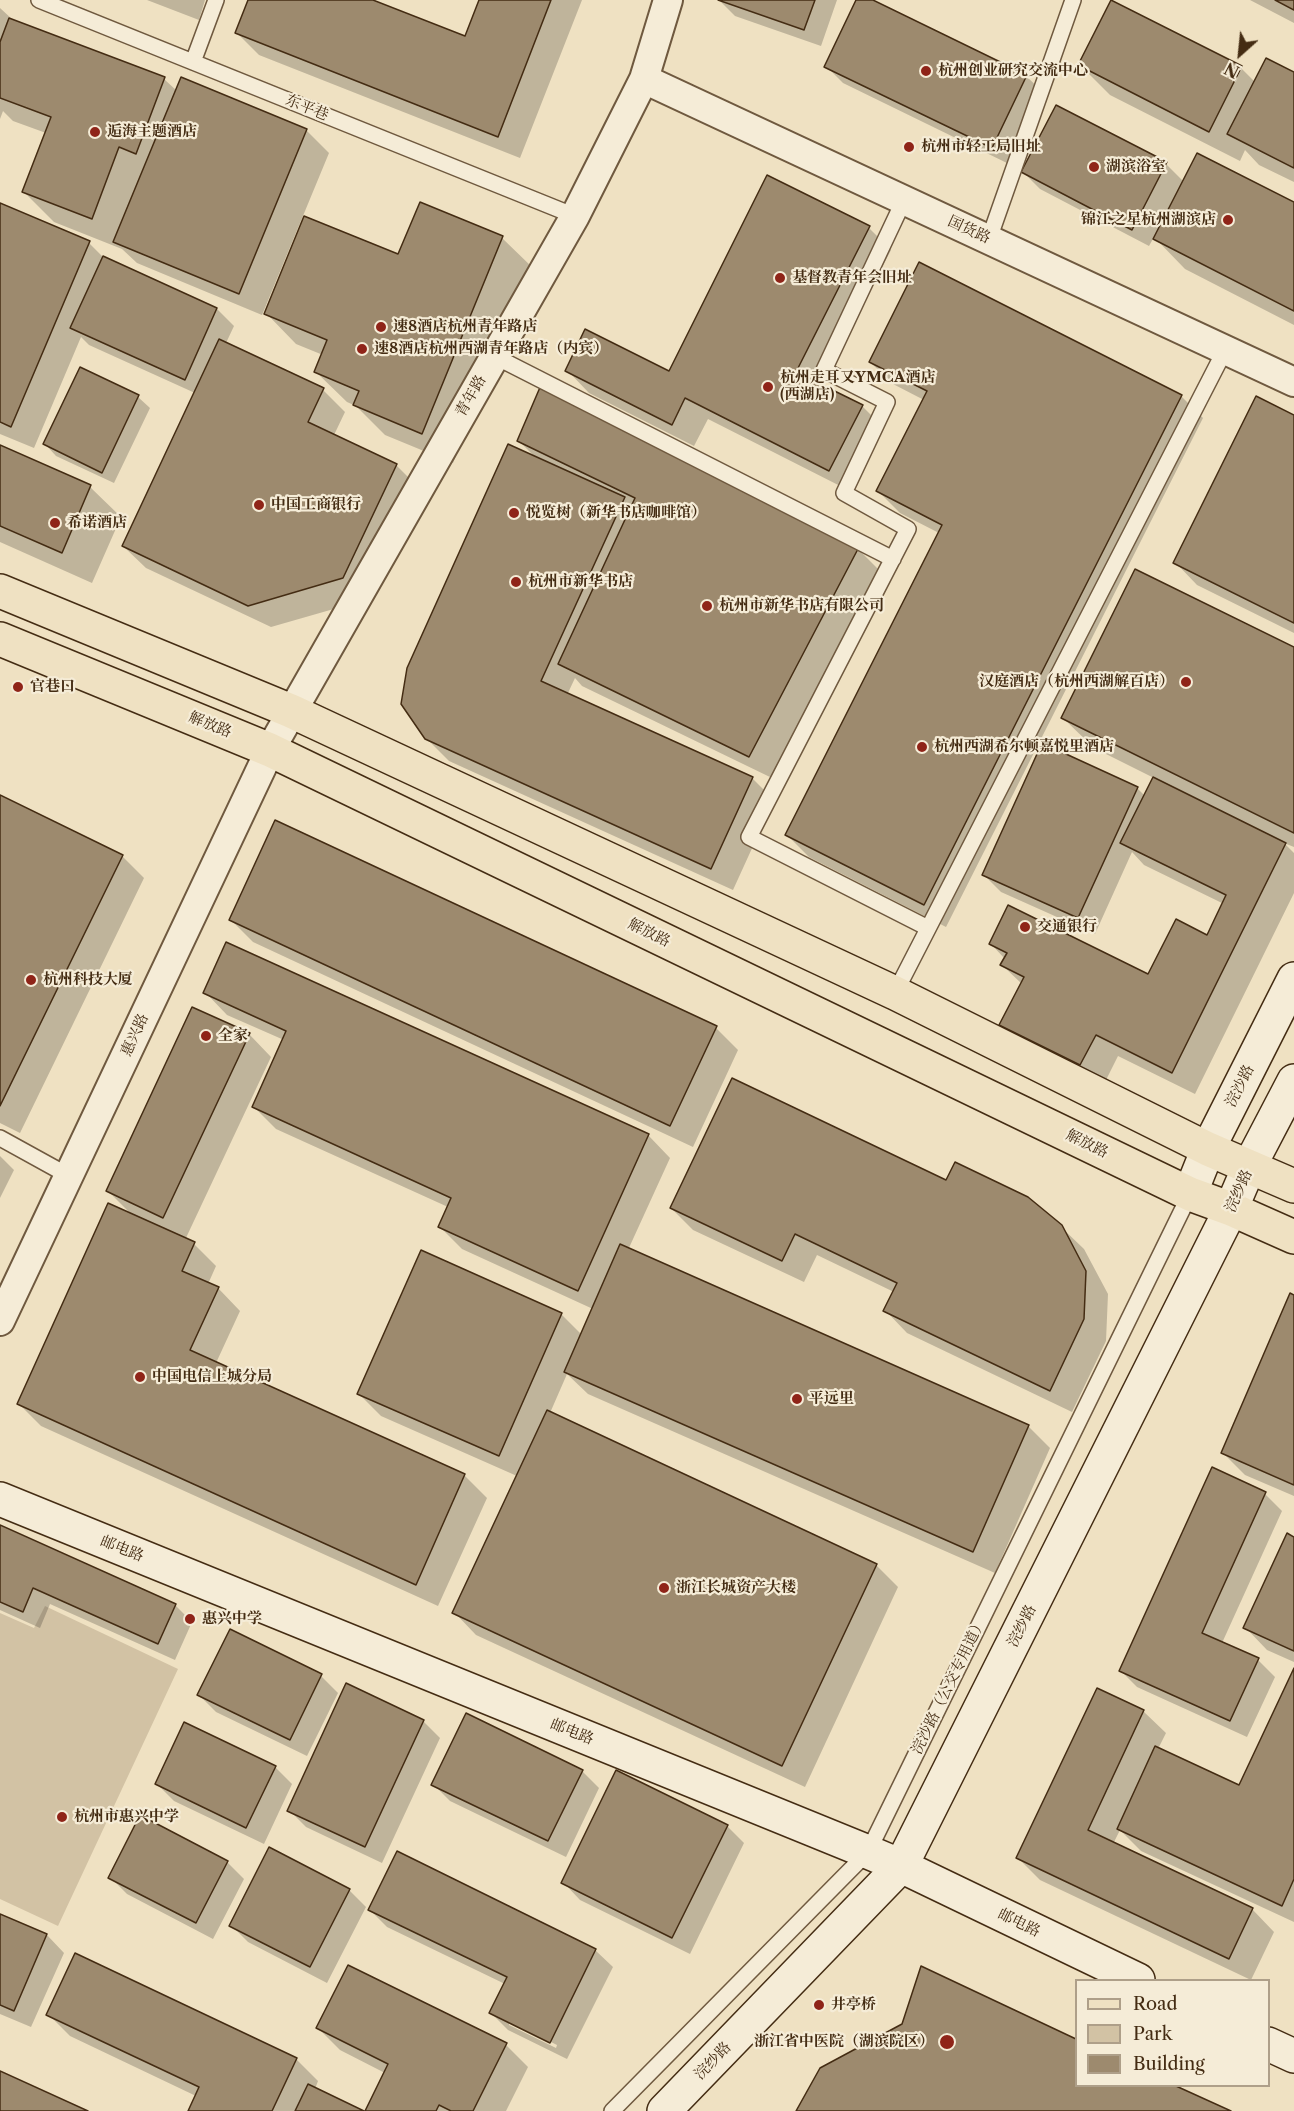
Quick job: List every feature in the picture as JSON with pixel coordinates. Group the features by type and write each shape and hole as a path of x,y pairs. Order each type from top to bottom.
{"main road":[{"path":"0,591 291,711 895,993 1208,1149 1294,1186"},
{"name":"解放路","path":"0,639 270,750 1190,1194 1231,1209 1294,1237"},
{"name":"浣沙路","path":"1190,1194 1208,1149 1294,979"},
{"name":"浣纱路","path":"664,2111 901,1866 1294,1081"},
{"name":"邮电路","path":"0,1499 868,1852 1136,1979"},
{"path":"1270,2044 1294,2056"}],"street":[{"name":"青年路","path":"270,750 574,216 644,79 668,0"},
{"name":"国货路","path":"644,79 1294,382"},
{"name":"惠兴路","path":"0,1321 270,750"}],"lane":[{"name":"东平巷","path":"39,0 574,216"},
{"path":"193,62 216,0"},
{"path":"989,239 1073,0"},
{"path":"904,200 824,370 887,402 844,493 908,529 749,837 928,928"},
{"path":"895,993 1225,350"},
{"path":"494,356 892,559"},
{"path":"0,1138 69,1176"},
{"name":"浣沙路（公交专用道）","path":"612,2111 868,1852 1190,1194"}],"green space":[{"path":"45,1606 178,1669 58,1926 0,1899 0,1613 34,1628"}],"building":[{"path":"248,0 373,0 465,36 479,0 551,0 498,137 235,33"},
{"path":"718,0 815,0 804,30"},
{"name":"杭州创业研究交流中心","path":"856,0 873,0 1027,75 992,148 824,67"},
{"path":"1111,0 1242,66 1209,132 1078,65"},
{"path":"1275,0 1294,0 1294,10"},
{"name":"逅海主题酒店","path":"9,18 165,77 136,154 119,147 92,219 22,192 51,117 0,98 0,42"},
{"path":"1266,58 1294,72 1294,168 1227,134"},
{"path":"181,77 307,129 239,294 113,242"},
{"name":"湖滨浴室","path":"1056,105 1167,162 1132,230 1021,172"},
{"name":"锦江之星杭州湖滨店","path":"1197,153 1294,202 1294,311 1153,239"},
{"name":"基督教青年会旧址","path":"767,175 870,226 796,372 863,405 829,471 685,398 672,425 565,371 585,329 669,371"},
{"name":"速8酒店杭州青年路店","path":"420,202 503,236 422,434 353,405 359,391 314,372 327,340 264,314 304,216 398,254"},
{"path":"0,203 90,241 11,427 0,422"},
{"path":"103,256 217,308 185,380 70,328"},
{"path":"919,262 1182,395 924,905 785,835 942,525 876,491 927,391 869,362"},
{"name":"中国工商银行","path":"219,339 324,388 308,422 397,464 343,578 248,606 122,546"},
{"path":"80,367 139,395 102,473 43,444"},
{"name":"杭州市新华书店有限公司","path":"541,385 859,547 749,757 558,664 635,498 517,441"},
{"path":"1256,396 1294,415 1294,623 1173,563"},
{"name":"杭州市新华书店","path":"508,444 625,497 541,681 753,777 711,869 425,739 401,704 407,668"},
{"path":"0,445 91,485 62,553 0,526"},
{"name":"汉庭酒店（杭州西湖解百店）","path":"1135,569 1294,647 1294,833 1061,718"},
{"path":"1042,743 1138,787 1078,918 982,875"},
{"name":"交通银行","path":"1153,777 1286,843 1172,1073 1096,1035 1080,1065 999,1025 1024,977 1000,965 1007,953 989,944 1008,905 1148,974 1176,919 1207,935 1226,895 1120,843"},
{"name":"杭州科技大厦","path":"0,795 123,855 0,1106"},
{"path":"275,820 717,1026 670,1126 229,920"},
{"path":"226,942 649,1134 578,1291 438,1227 451,1198 252,1107 286,1031 203,993"},
{"path":"192,1007 250,1033 163,1218 106,1191"},
{"path":"732,1078 946,1180 955,1162 1028,1197 1062,1225 1086,1271 1084,1319 1050,1391 883,1311 897,1283 795,1234 782,1261 670,1208"},
{"name":"中国电信上城分局","path":"108,1203 195,1242 182,1271 219,1287 190,1350 465,1474 416,1585 17,1404"},
{"name":"平远里","path":"620,1244 1029,1425 973,1552 564,1372"},
{"path":"421,1250 562,1313 499,1456 357,1394"},
{"path":"1290,1293 1294,1295 1294,1485 1221,1453"},
{"name":"浙江长城资产大楼","path":"547,1410 877,1564 782,1766 452,1613"},
{"path":"1212,1467 1266,1492 1202,1633 1259,1658 1230,1721 1119,1671"},
{"path":"0,1525 176,1604 158,1644 33,1588 23,1612 0,1602"},
{"path":"1287,1533 1294,1537 1294,1651 1243,1628"},
{"path":"230,1629 322,1674 290,1740 197,1695"},
{"path":"1294,1668 1294,1879 1282,1906 1117,1829 1155,1746 1239,1785"},
{"path":"346,1683 424,1720 365,1847 287,1811"},
{"path":"1097,1688 1144,1710 1088,1830 1253,1908 1229,1959 1016,1858"},
{"path":"466,1713 583,1770 548,1841 431,1785"},
{"path":"184,1722 276,1766 246,1828 155,1784"},
{"path":"616,1770 728,1825 672,1938 561,1883"},
{"path":"140,1815 228,1861 196,1923 108,1878"},
{"path":"269,1847 350,1889 310,1967 229,1926"},
{"path":"397,1851 596,1949 550,2043 489,2013 507,1977 368,1910"},
{"path":"0,1914 47,1934 14,2011 0,2005"},
{"path":"75,1953 297,2058 272,2111 188,2111 199,2087 46,2015"},
{"path":"348,1965 507,2043 473,2111 451,2111 439,2105 436,2111 365,2111 388,2064 316,2028"},
{"name":"浙江省中医院（湖滨院区）","path":"921,1966 1075,2039 1075,2087 1178,2087 1231,2111 796,2111 820,2068 902,2024"},
{"path":"0,2071 88,2111 0,2111"},
{"path":"308,2084 364,2111 295,2111"}],"place":[{"name":"杭州创业研究交流中心","path":"926,71"},
{"name":"逅海主题酒店","path":"95,132"},
{"name":"杭州市轻工局旧址","path":"909,147"},
{"name":"湖滨浴室","path":"1094,167"},
{"name":"锦江之星杭州湖滨店","path":"1228,220"},
{"name":"基督教青年会旧址","path":"780,278"},
{"name":"速8酒店杭州青年路店","path":"381,327"},
{"name":"速8酒店杭州西湖青年路店（内宾）","path":"362,349"},
{"name":"杭州走耳又YMCA酒店 (西湖店)","path":"768,387"},
{"name":"中国工商银行","path":"259,505"},
{"name":"悦览树（新华书店咖啡馆）","path":"514,513"},
{"name":"希诺酒店","path":"55,523"},
{"name":"杭州市新华书店","path":"516,582"},
{"name":"杭州市新华书店有限公司","path":"707,606"},
{"name":"汉庭酒店（杭州西湖解百店）","path":"1186,682"},
{"name":"官巷口","path":"18,687"},
{"name":"杭州西湖希尔顿嘉悦里酒店","path":"922,747"},
{"name":"交通银行","path":"1025,927"},
{"name":"杭州科技大厦","path":"31,980"},
{"name":"全家","path":"206,1036"},
{"name":"中国电信上城分局","path":"140,1377"},
{"name":"平远里","path":"797,1399"},
{"name":"浙江长城资产大楼","path":"664,1588"},
{"name":"惠兴中学","path":"190,1619"},
{"name":"杭州市惠兴中学","path":"62,1817"},
{"name":"井亭桥","path":"819,2005"},
{"name":"浙江省中医院（湖滨院区）","path":"947,2042"}]}
